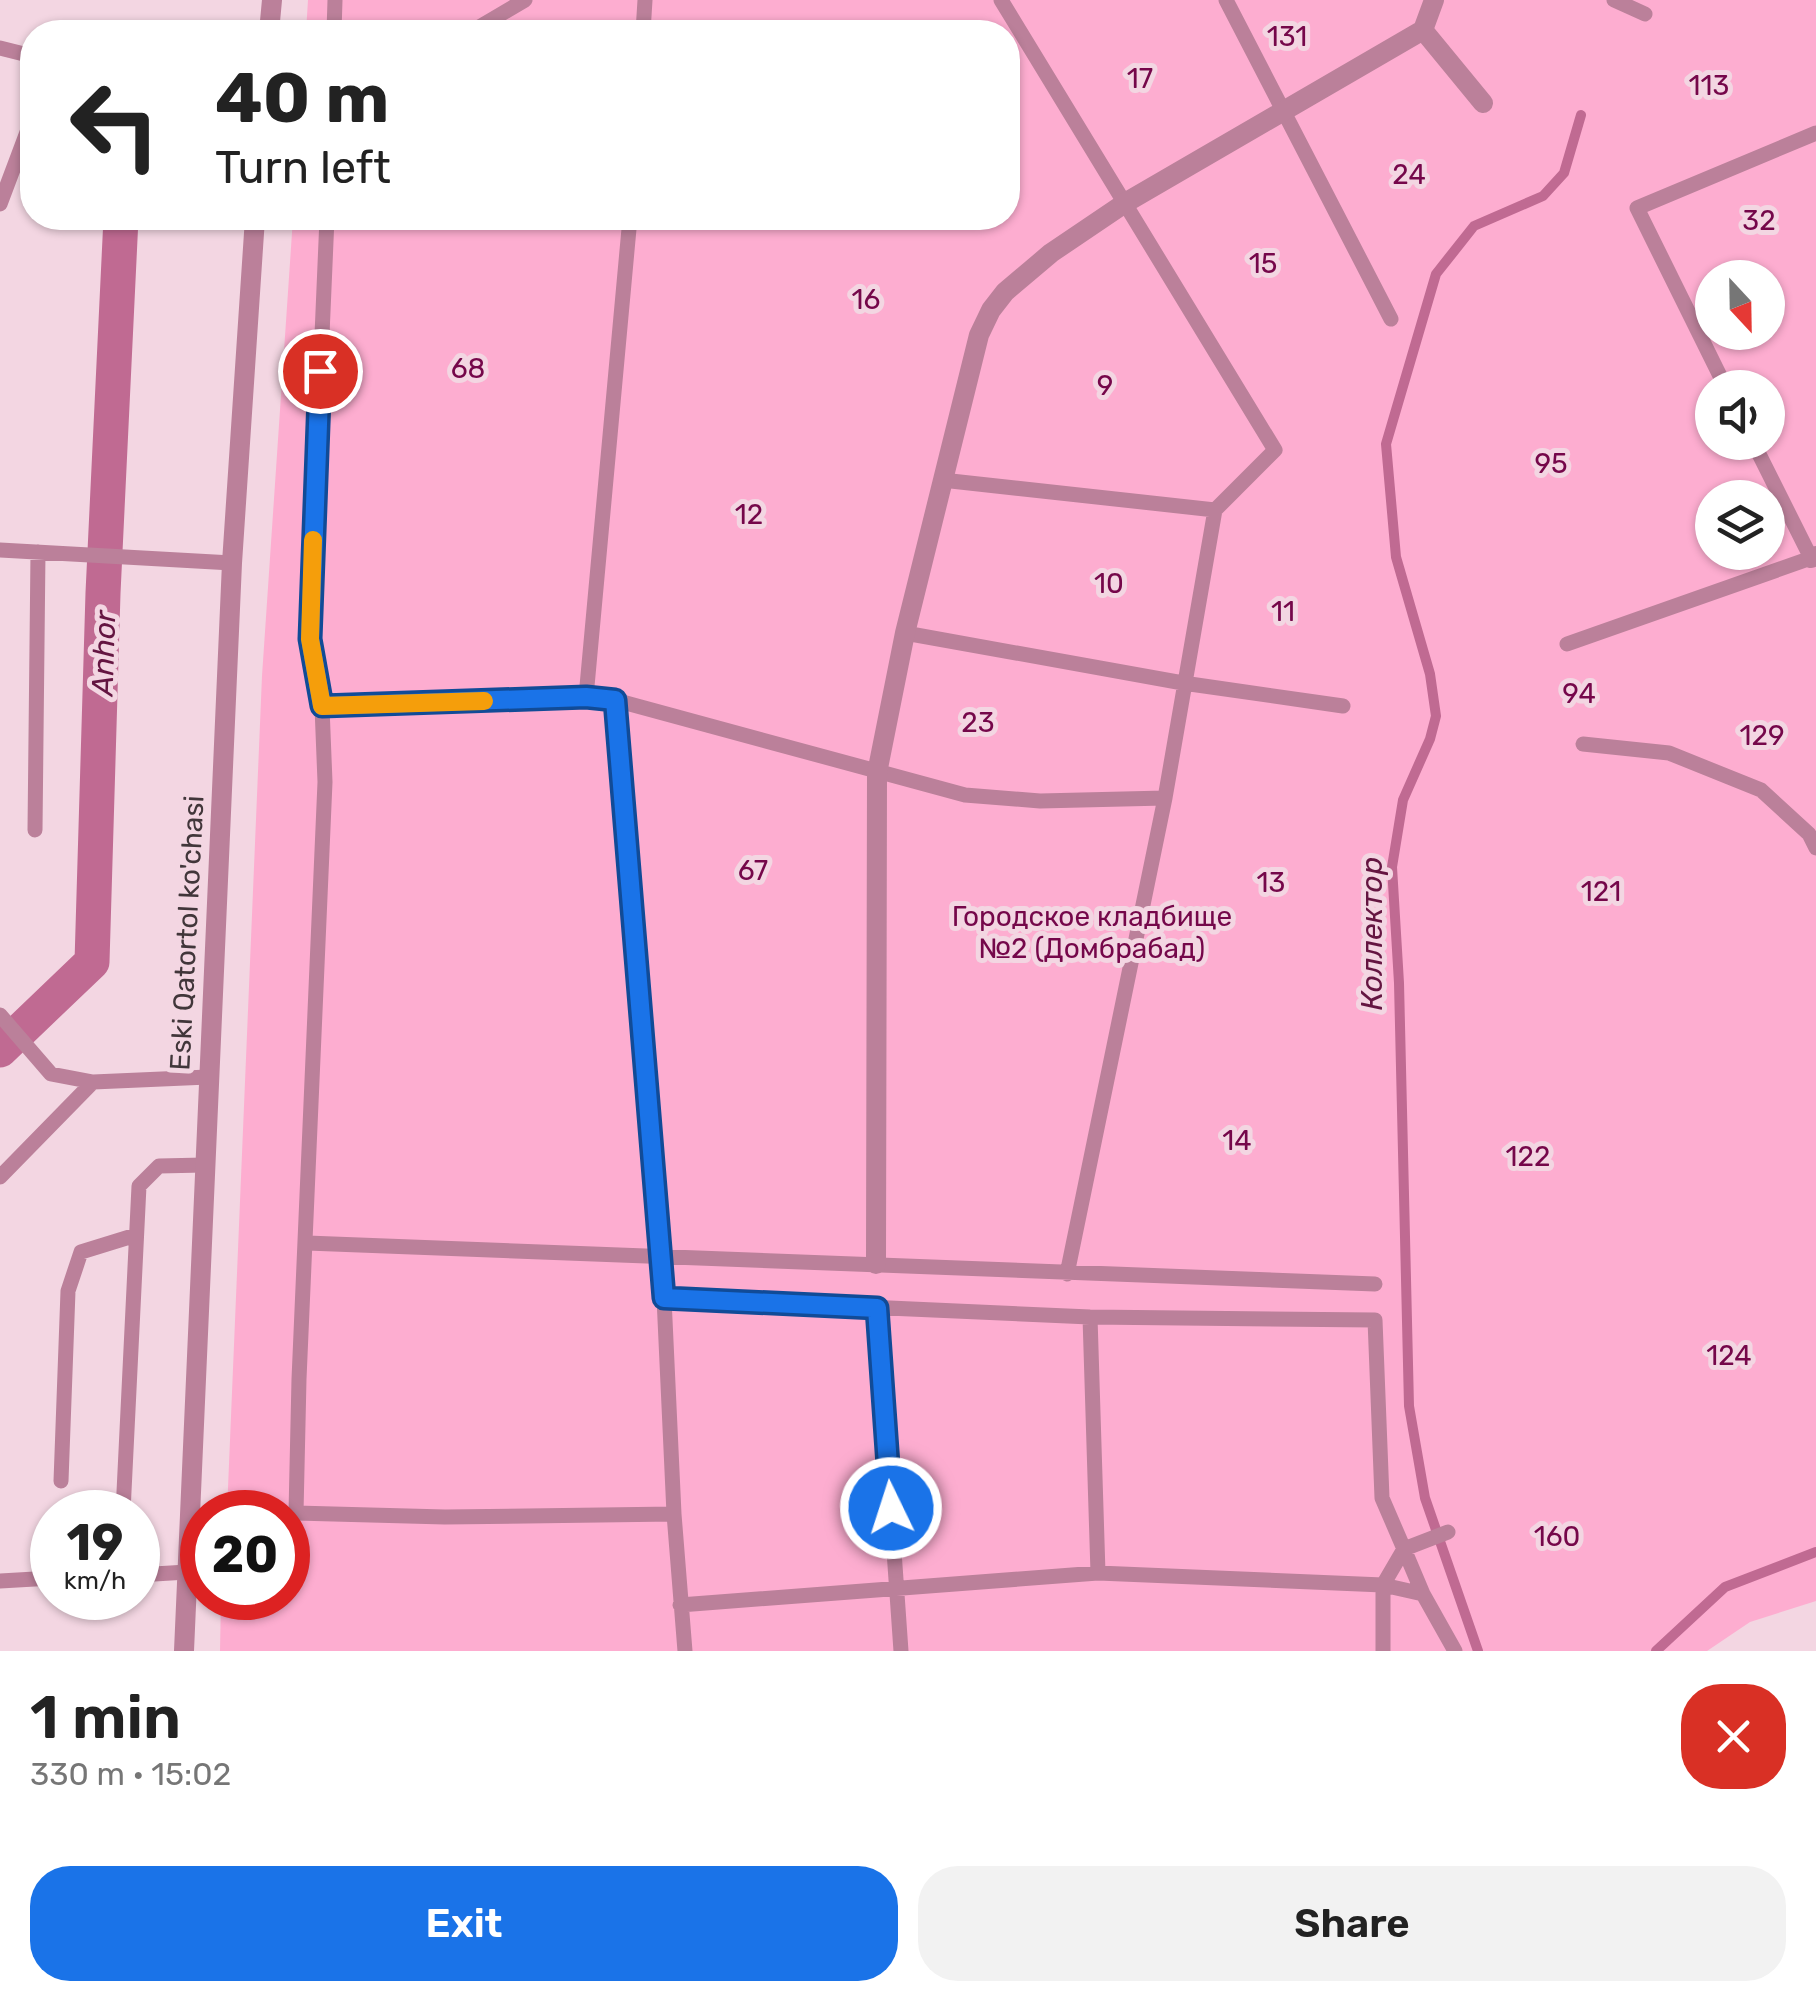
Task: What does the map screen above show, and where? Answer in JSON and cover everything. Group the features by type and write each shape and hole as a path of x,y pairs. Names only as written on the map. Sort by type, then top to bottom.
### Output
{"street":[{"path":"876,1264 878,773 905,632 979,335 991,310 1026,271 1125,202 1423,30 1434,0"},
{"path":"1423,30 1483,102"},
{"name":"Eski Qatortol ko'chasi","path":"190,1490 232,563 254,230"},
{"name":"Eski Qatortol ko'chasi","path":"184,1651 185,1620"}],"lane":[{"path":"491,20 525,0"},
{"path":"1226,0 1391,319"},
{"path":"1614,0 1645,14"},
{"path":"1020,31 1275,450 1215,510 1165,798 1067,1274"},
{"path":"1717,370 1637,208 1816,133"},
{"path":"0,204 20,151"},
{"path":"326,230 310,639 322,706 325,782 296,1513 674,1514"},
{"path":"586,697 629,230"},
{"path":"1567,644 1813,557 1762,460"},
{"path":"942,480 1215,510"},
{"path":"0,550 232,563"},
{"path":"35,830 38,552"},
{"path":"905,632 1183,684 1342,706"},
{"path":"322,706 586,697 615,700 965,795 1040,802 1165,798"},
{"path":"615,700 664,1298 685,1651"},
{"path":"1583,744 1669,753 1762,790 1809,834 1816,848"},
{"path":"0,1016 50,1074 93,1082 208,1077"},
{"path":"0,1177 93,1082"},
{"path":"124,1490 138,1186 158,1166 204,1165"},
{"path":"61,1481 68,1291 81,1252 136,1235"},
{"path":"307,1243 1375,1284"},
{"path":"664,1298 1090,1317 1375,1320 1382,1498 1423,1594 1455,1651"},
{"path":"877,1308 901,1651"},
{"path":"1090,1317 1098,1574"},
{"path":"1383,1651 1383,1585 1404,1549 1448,1532"},
{"path":"680,1605 1098,1574 1383,1585 1423,1594"},
{"path":"0,1581 30,1579"}],"green space":[{"name":"Городское кладбище №2 (Домбрабад)","path":"308,0 1816,0 1816,1601 1750,1622 1707,1651 220,1651 221,1620 310,1620 310,1490 228,1490 262,676 292,230 1020,230 1020,20 307,20"}],"waterway":[{"name":"Коллектор","path":"1478,1651 1425,1498 1409,1406 1399,983 1392,867 1403,800 1436,716 1430,674 1396,557 1386,444 1436,274 1474,226 1543,196 1564,173 1581,115"},
{"name":"Anhor","path":"0,1050 92,962 103,593 120,230"},
{"name":"Коллектор","path":"1656,1651 1725,1587 1816,1552"}],"slow traffic":[{"path":"313,540 310,639 322,706 484,701"}],"route":[{"path":"320,371 310,639 322,706 586,697 615,700 664,1298 877,1308 891,1508"}],"park label":[{"name":"131","path":"1287,36"},
{"name":"17","path":"1140,78"},
{"name":"113","path":"1709,85"},
{"name":"24","path":"1409,174"},
{"name":"32","path":"1759,220"},
{"name":"15","path":"1263,263"},
{"name":"16","path":"866,299"},
{"name":"68","path":"468,368"},
{"name":"9","path":"1105,385"},
{"name":"95","path":"1551,463"},
{"name":"12","path":"749,514"},
{"name":"10","path":"1109,583"},
{"name":"11","path":"1283,611"},
{"name":"94","path":"1579,693"},
{"name":"23","path":"978,722"},
{"name":"129","path":"1762,735"},
{"name":"67","path":"753,870"},
{"name":"13","path":"1271,882"},
{"name":"121","path":"1601,891"},
{"name":"14","path":"1237,1140"},
{"name":"122","path":"1528,1156"},
{"name":"124","path":"1729,1355"},
{"name":"160","path":"1557,1536"}]}
